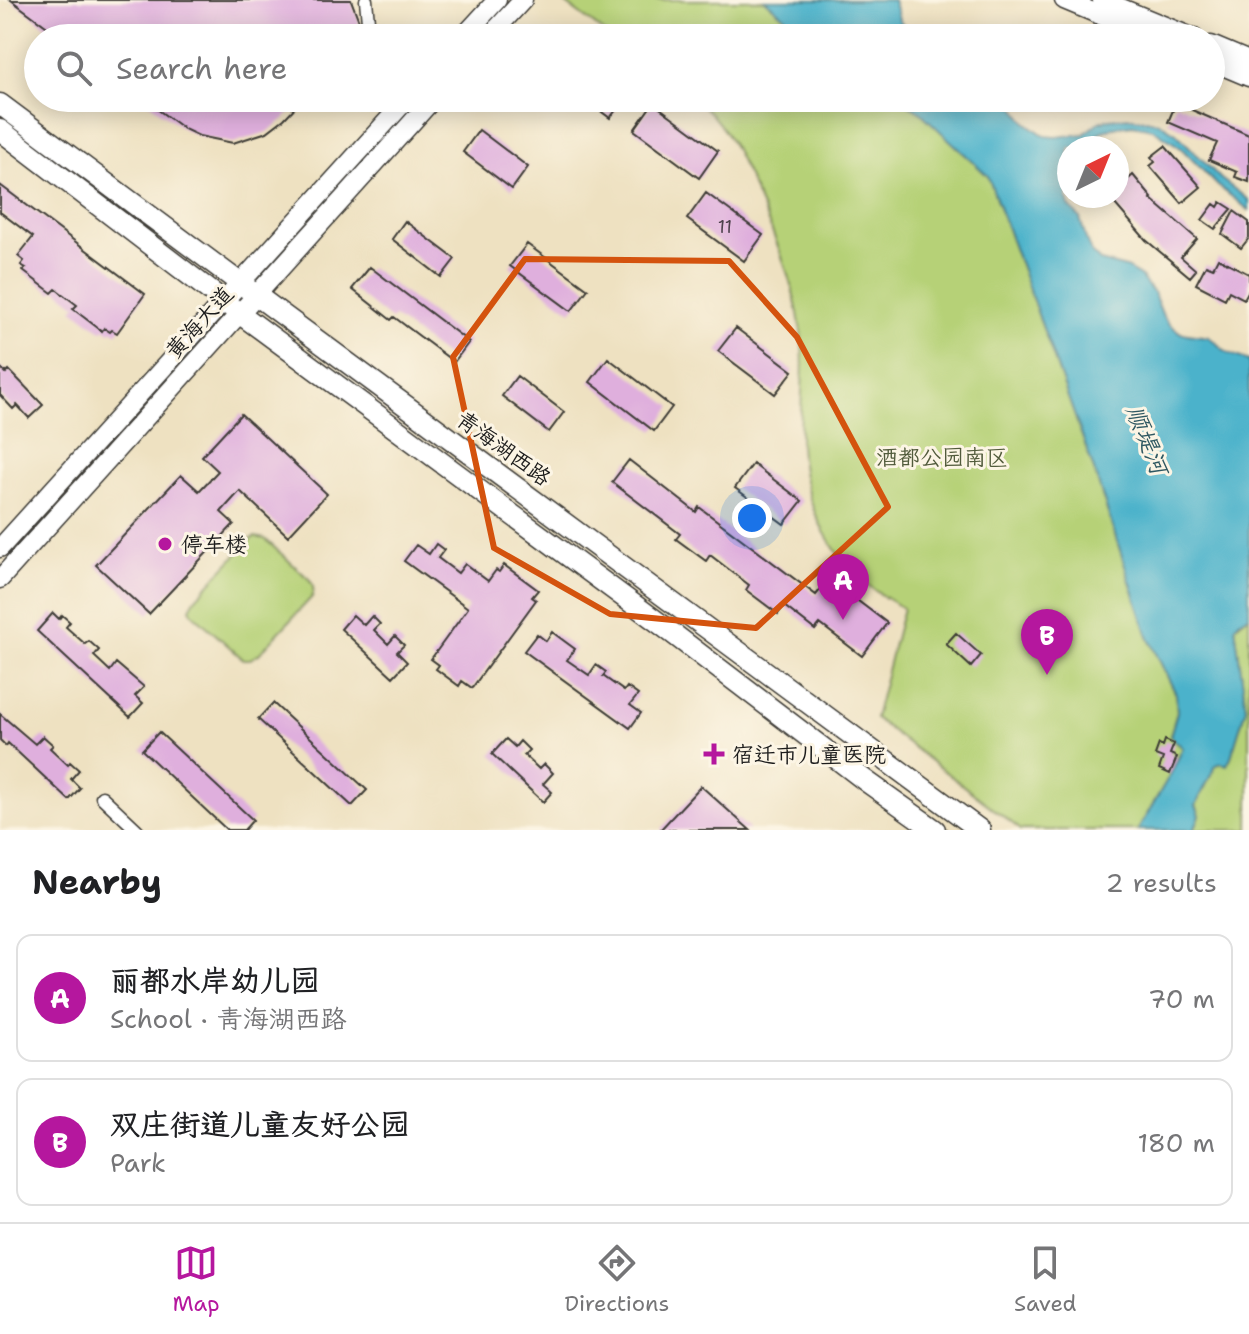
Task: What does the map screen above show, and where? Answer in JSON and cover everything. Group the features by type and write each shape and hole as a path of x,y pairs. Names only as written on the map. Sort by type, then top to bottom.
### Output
{"main road":[{"name":"青海湖西路","path":"0,104 980,830"},
{"path":"0,130 231,307 935,830"}],"street":[{"path":"366,0 368,24"},
{"path":"475,24 497,0"},
{"path":"501,24 523,0"},
{"path":"1064,0 1121,24"},
{"path":"1102,0 1160,24"},
{"path":"1225,51 1249,61"},
{"path":"1225,67 1249,77"},
{"name":"黄海大道","path":"0,579 231,307 239,282 392,112"},
{"name":"黄海大道","path":"0,548 231,307 256,295 421,112"},
{"path":"102,797 137,830"}],"highlighted area":[{"path":"525,259 729,261 797,337 888,507 756,628 610,614 494,548 453,357"}],"green space":[{"path":"561,0 765,0 793,24 593,24"},
{"name":"酒都公园南区","path":"708,112 920,112 988,176 1091,461 1149,639 1176,694 1177,712 1170,736 1183,748 1138,830 1021,830 875,718 903,608 859,578 830,542 819,522 801,457 803,370 798,312 768,223 736,150"},
{"path":"255,537 265,539 309,579 313,592 312,597 259,654 243,659 190,608"},
{"path":"1249,615 1249,830 1194,830 1200,815 1196,805 1216,765 1227,764 1231,757 1246,708 1235,626"}],"water":[{"path":"765,0 893,0 902,24 793,24"},
{"name":"顺堤河","path":"920,112 1018,112 1045,136 1057,137 1057,208 1071,208 1080,218 1092,253 1100,261 1126,268 1140,276 1154,294 1163,316 1181,333 1209,337 1228,353 1249,361 1249,615 1235,626 1246,708 1227,765 1216,765 1196,805 1200,815 1194,830 1138,830 1183,748 1170,736 1177,712 1176,694 1149,639 1091,461 988,176"},
{"path":"1129,117 1159,122 1176,133 1221,179 1249,200 1249,210 1218,186 1181,148 1153,129 1133,125 1100,132 1097,136 1065,136 1084,134 1107,119"}],"building":[{"path":"11,0 351,0 359,21 358,24 43,24"},
{"path":"161,112 291,112 267,132 233,143 199,136"},
{"path":"647,112 665,112 718,151 699,178 634,130"},
{"path":"1172,112 1197,112 1249,135 1249,182 1235,177 1237,172 1209,160 1217,143 1168,122"},
{"path":"479,130 528,167 512,189 463,152"},
{"path":"1165,146 1201,187 1182,203 1150,166 1155,162 1151,157"},
{"path":"1133,175 1151,199 1197,239 1181,257 1196,270 1190,277 1146,240 1118,208 1129,208 1129,179"},
{"path":"0,185 145,294 117,333 104,328 102,331 73,309 77,305 56,289 52,293 23,271 26,268 21,265 24,261 18,256 33,237 0,212"},
{"path":"706,193 763,235 744,261 687,219"},
{"path":"1221,202 1232,209 1215,229 1202,220 1214,204 1218,207"},
{"path":"1234,211 1249,222 1249,238 1241,248 1222,234"},
{"path":"405,221 455,259 441,277 392,239"},
{"path":"527,244 588,289 571,311 510,266"},
{"path":"1218,258 1249,274 1249,290 1244,299 1229,291 1225,299 1196,284 1206,265 1213,268"},
{"path":"370,267 469,342 454,362 394,317 391,320 352,289"},
{"path":"736,328 793,371 775,394 718,351"},
{"path":"608,358 672,407 654,431 590,382"},
{"path":"0,367 6,373 9,370 43,405 29,418 17,405 13,409 0,395"},
{"path":"517,376 564,412 549,432 502,396"},
{"path":"241,414 327,494 288,536 240,491 221,512 234,524 149,614 96,565 181,475 199,491 218,471 202,456"},
{"path":"629,460 696,512 699,507 816,595 829,579 887,623 862,656 820,624 815,630 784,606 778,614 746,590 749,585 710,555 706,561 676,539 680,534 612,482"},
{"path":"753,464 802,501 784,524 735,488"},
{"path":"436,544 444,550 438,558 458,573 465,564 488,581 504,565 538,590 532,597 536,600 472,688 462,681 459,686 436,669 439,665 431,659 468,608 404,561 416,545 429,554"},
{"path":"53,613 59,619 62,615 70,622 66,627 85,644 89,641 99,650 94,656 110,671 116,663 144,687 135,696 143,703 130,717 37,631"},
{"path":"353,615 364,625 372,616 380,624 374,630 388,644 395,636 404,645 397,652 407,662 393,677 341,629"},
{"path":"552,632 575,649 567,660 589,675 596,665 606,672 603,676 624,691 627,687 638,695 630,705 641,713 630,728 524,651 537,634 546,641"},
{"path":"956,633 981,655 971,667 946,644"},
{"path":"273,703 367,790 352,806 258,719"},
{"path":"0,714 35,744 43,736 53,745 50,748 68,765 70,762 79,770 71,779 80,788 69,800 8,743 6,746 0,740"},
{"path":"159,732 253,820 244,830 227,830 142,750"},
{"path":"506,739 515,747 520,741 529,750 524,755 539,769 544,764 553,773 543,784 552,792 543,802 492,754"},
{"path":"1165,740 1174,744 1170,754 1177,757 1170,774 1159,769 1163,758 1155,755 1159,744 1163,746"},
{"path":"701,786 750,830 660,830"}],"place":[{"name":"停车楼","path":"165,544"},
{"name":"丽都水岸幼儿园","path":"843,620"},
{"name":"双庄街道儿童友好公园","path":"1047,675"},
{"name":"宿迁市儿童医院","path":"714,754"}]}
